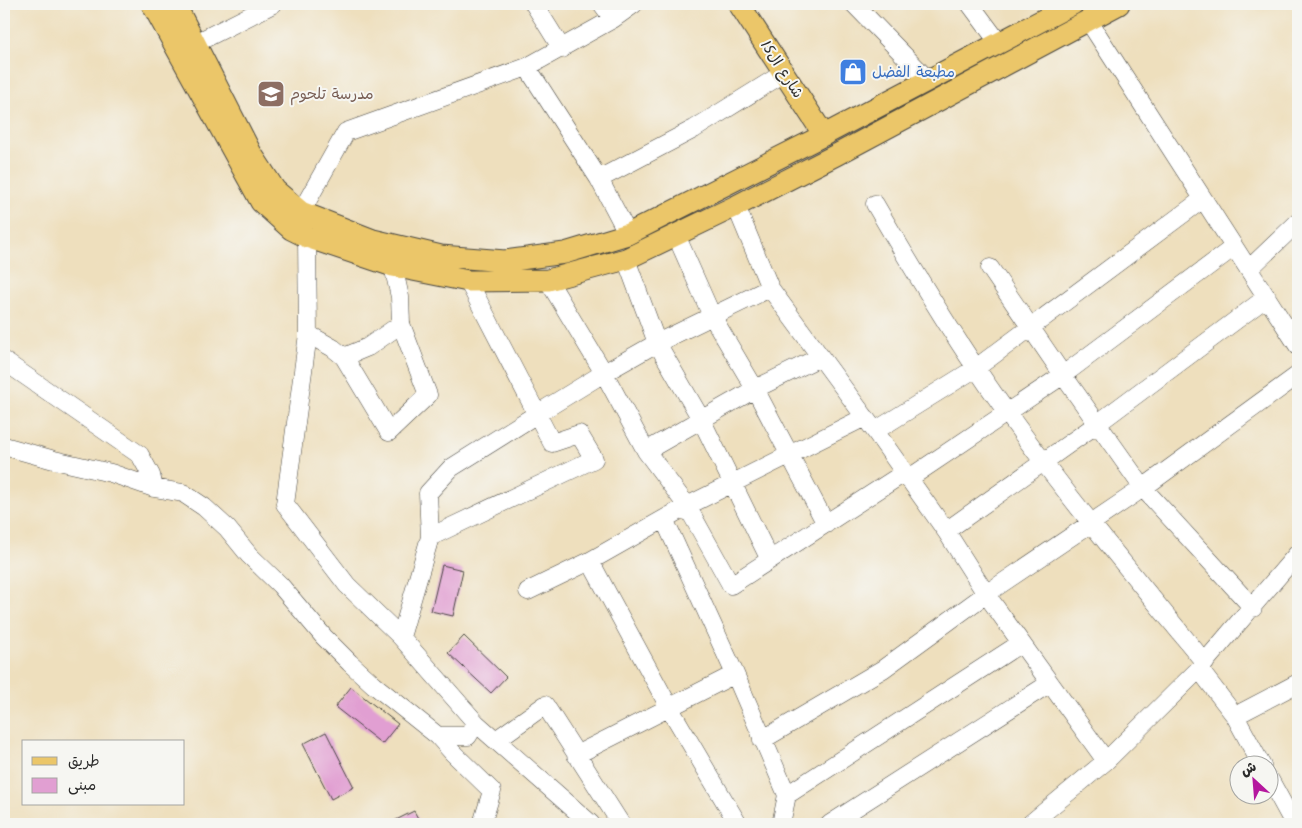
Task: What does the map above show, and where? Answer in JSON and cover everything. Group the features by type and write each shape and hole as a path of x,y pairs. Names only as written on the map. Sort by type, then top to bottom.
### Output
{"main road":[{"path":"152,4 261,202 291,229 307,237 394,266 468,282 548,280 626,259 736,206 1119,4"},
{"path":"175,4 251,154 275,190 301,212 383,243 441,256 505,261 565,253 628,234 824,135 1073,4"},
{"name":"شارع ال15","path":"747,6 784,73 824,135"}],"street":[{"path":"196,43 273,4"},
{"path":"534,4 562,48"},
{"path":"602,4 613,19"},
{"path":"301,212 346,132 527,67 613,19 634,4"},
{"path":"854,4 928,80"},
{"path":"970,4 999,43"},
{"path":"1088,20 1298,346"},
{"path":"527,67 599,179 628,234"},
{"path":"599,179 694,129 784,73"},
{"path":"528,591 590,561 688,506 791,455 870,424 976,368 1203,199"},
{"path":"875,204 914,271 976,368 1044,462 1202,666 1236,716 1257,756"},
{"path":"736,206 770,288 946,531 986,594 1106,762"},
{"path":"1248,269 1298,222"},
{"path":"676,235 712,316 755,389 826,524"},
{"path":"307,237 308,334 284,504 347,585 401,637 476,723 590,824"},
{"path":"548,280 604,373 646,451 688,506 731,585 1008,412 1063,375 1234,247"},
{"path":"626,259 657,343 701,419 770,560"},
{"path":"308,334 333,348 344,357 389,432 428,395 401,324 400,298 394,266"},
{"path":"990,268 1030,329 1143,488 1253,608"},
{"path":"430,537 594,459 579,434 552,443 468,282"},
{"path":"401,637 430,537 428,493 451,468 604,373 657,343 770,288"},
{"path":"946,531 1097,424 1267,298"},
{"path":"344,357 368,347 401,324"},
{"path":"646,451 755,389 820,357"},
{"path":"4,361 140,455 151,475 154,488"},
{"path":"762,740 883,669 986,594 1143,488 1298,375"},
{"path":"4,446 111,473 154,488 183,493 204,507 227,528 249,555 280,585 350,663 374,685 438,736 492,791 485,823"},
{"path":"664,519 735,674 787,795 781,824"},
{"path":"1030,824 1106,762 1202,666 1298,553"},
{"path":"590,561 669,707 738,824"},
{"path":"787,795 1021,643"},
{"path":"576,755 735,674"},
{"path":"830,824 1050,683"},
{"path":"1236,716 1298,683"},
{"path":"496,740 546,705 621,824"},
{"path":"438,736 468,736 476,723"},
{"path":"1280,798 1294,824"}],"building":[{"path":"442,565 463,570 453,616 431,611"},
{"path":"464,636 506,677 491,693 448,653"},
{"path":"351,687 398,724 382,744 335,707"},
{"path":"326,732 354,787 331,799 303,744"},
{"path":"414,811 421,824 388,824"}],"place":[{"name":"مطبعة الفضل","path":"853,72"},
{"name":"مدرسة تلحوم","path":"271,94"}]}
